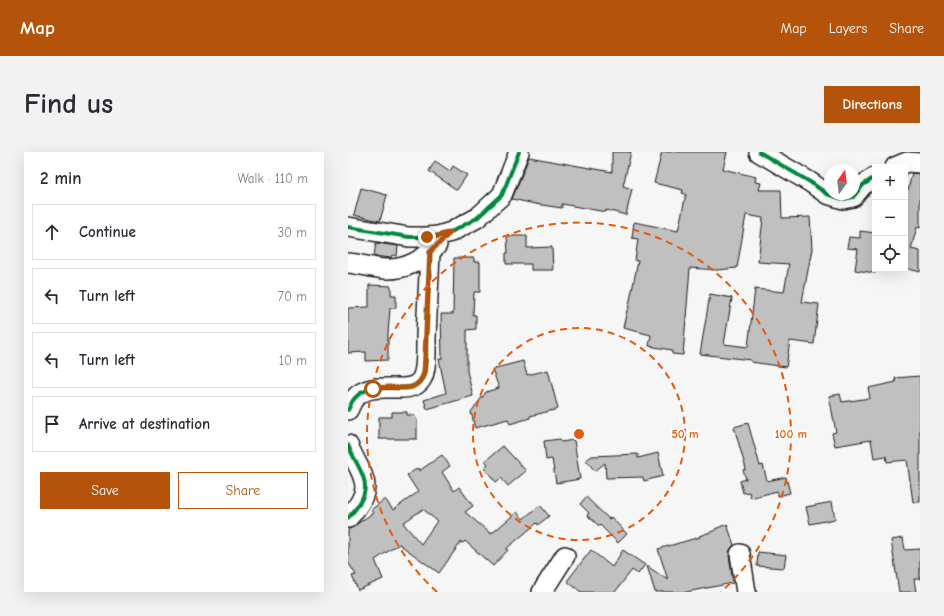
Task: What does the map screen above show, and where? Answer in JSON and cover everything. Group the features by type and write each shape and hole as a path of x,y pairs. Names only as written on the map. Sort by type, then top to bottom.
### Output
{"street":[{"path":"348,227 415,237 438,236 451,232 476,218 502,195 518,152"},
{"path":"759,152 810,182 827,194 843,199 853,197 863,184 872,179"},
{"path":"902,164 907,162 920,163"},
{"path":"348,263 385,269 400,268 417,261 430,252 451,232"},
{"path":"348,410 353,400 362,392 387,387 407,389 415,386 421,380 424,374 430,252"},
{"path":"348,445 363,474 365,482 365,490 362,500 348,518"},
{"path":"740,554 746,592"},
{"path":"542,592 565,556"}],"building":[{"path":"612,152 631,152 623,186 632,189 626,215 606,210 606,212 562,204 562,208 512,199 529,157 612,172"},
{"path":"662,152 727,152 723,169 756,177 755,182 761,183 759,190 781,190 782,218 810,217 812,249 802,302 819,304 814,344 790,341 786,367 751,362 751,360 700,354 710,294 732,298 724,344 748,347 755,289 784,292 789,264 758,262 763,218 746,215 737,268 717,270 690,268 683,355 672,354 672,350 649,346 651,335 623,328 638,261 635,261 638,239 632,238 634,222 678,231 686,194 682,193 683,190 654,183"},
{"path":"435,161 450,171 453,166 467,175 457,190 429,171"},
{"path":"912,173 920,174 920,228 917,227 911,249 920,251 920,272 908,269 908,190"},
{"path":"361,188 387,195 380,221 354,215"},
{"path":"860,231 872,233 872,272 875,273 855,270 858,249 847,248 849,237 860,238"},
{"path":"507,236 527,236 527,248 552,247 553,270 531,270 531,264 506,264 506,253 508,253"},
{"path":"376,243 398,246 397,256 392,255 391,258 374,256"},
{"path":"454,258 474,258 474,262 480,262 480,292 474,292 473,315 476,315 476,329 467,330 467,371 473,396 427,409 424,400 446,393 439,359 442,359 441,314 453,314"},
{"path":"369,285 391,286 391,295 396,295 396,308 390,308 388,360 366,361 366,352 348,353 348,308 369,307"},
{"path":"523,361 527,375 548,370 558,409 530,416 530,418 510,424 508,419 475,428 471,412 486,392 499,388 492,369"},
{"path":"920,376 920,502 913,502 907,460 887,462 886,456 874,458 871,440 835,446 832,433 836,432 829,396 840,394 842,402 870,398 868,388 896,382 895,378"},
{"path":"392,412 407,412 407,415 414,415 417,420 417,439 379,439 379,417 392,417"},
{"path":"748,423 760,466 763,465 767,481 786,477 790,493 778,496 777,491 751,498 749,492 743,493 740,481 746,479 743,470 746,469 734,427"},
{"path":"560,439 561,442 574,440 580,479 556,483 552,459 546,460 544,441"},
{"path":"503,446 526,471 508,486 501,478 496,482 484,468 488,464 485,461"},
{"path":"658,453 663,476 644,481 643,477 606,478 605,463 595,471 586,460 592,456 638,454 638,458"},
{"path":"442,455 450,466 442,472 454,491 459,487 473,506 465,512 491,534 517,512 523,519 540,505 549,516 538,525 537,523 506,549 508,550 493,566 465,541 463,543 461,542 439,573 399,544 375,560 383,579 358,590 352,576 356,575 348,562 348,530 373,513 371,510 385,499 393,510 418,492 407,475 418,468 419,471","holes":["423,509 437,521 421,544 403,523"]},
{"path":"586,497 609,519 611,517 627,534 618,543 600,525 599,526 587,515 589,513 580,504"},
{"path":"832,502 835,519 810,524 806,507"},
{"path":"727,524 734,545 730,550 729,555 733,583 686,592 655,592 647,566 668,580 658,549 700,537 699,536"},
{"path":"903,538 905,550 920,549 920,579 914,579 916,592 899,592 891,540"},
{"path":"591,550 612,567 623,550 645,565 638,574 632,570 615,592 581,592 567,581"},
{"path":"758,552 786,555 784,568 757,566"}],"cycle path":[{"path":"348,227 409,237 438,236 451,232 477,218 502,195 519,152"},
{"path":"759,152 810,182 827,194 843,199 853,197 863,185 872,179"},
{"path":"348,410 353,400 370,389 408,387 415,385 421,380 426,360 426,327 430,252"},
{"path":"348,445 362,474 365,489 363,497 348,518"}],"route":[{"path":"373,389 387,387 407,389 418,384 424,374 430,252 451,232 438,236 427,237"}]}
